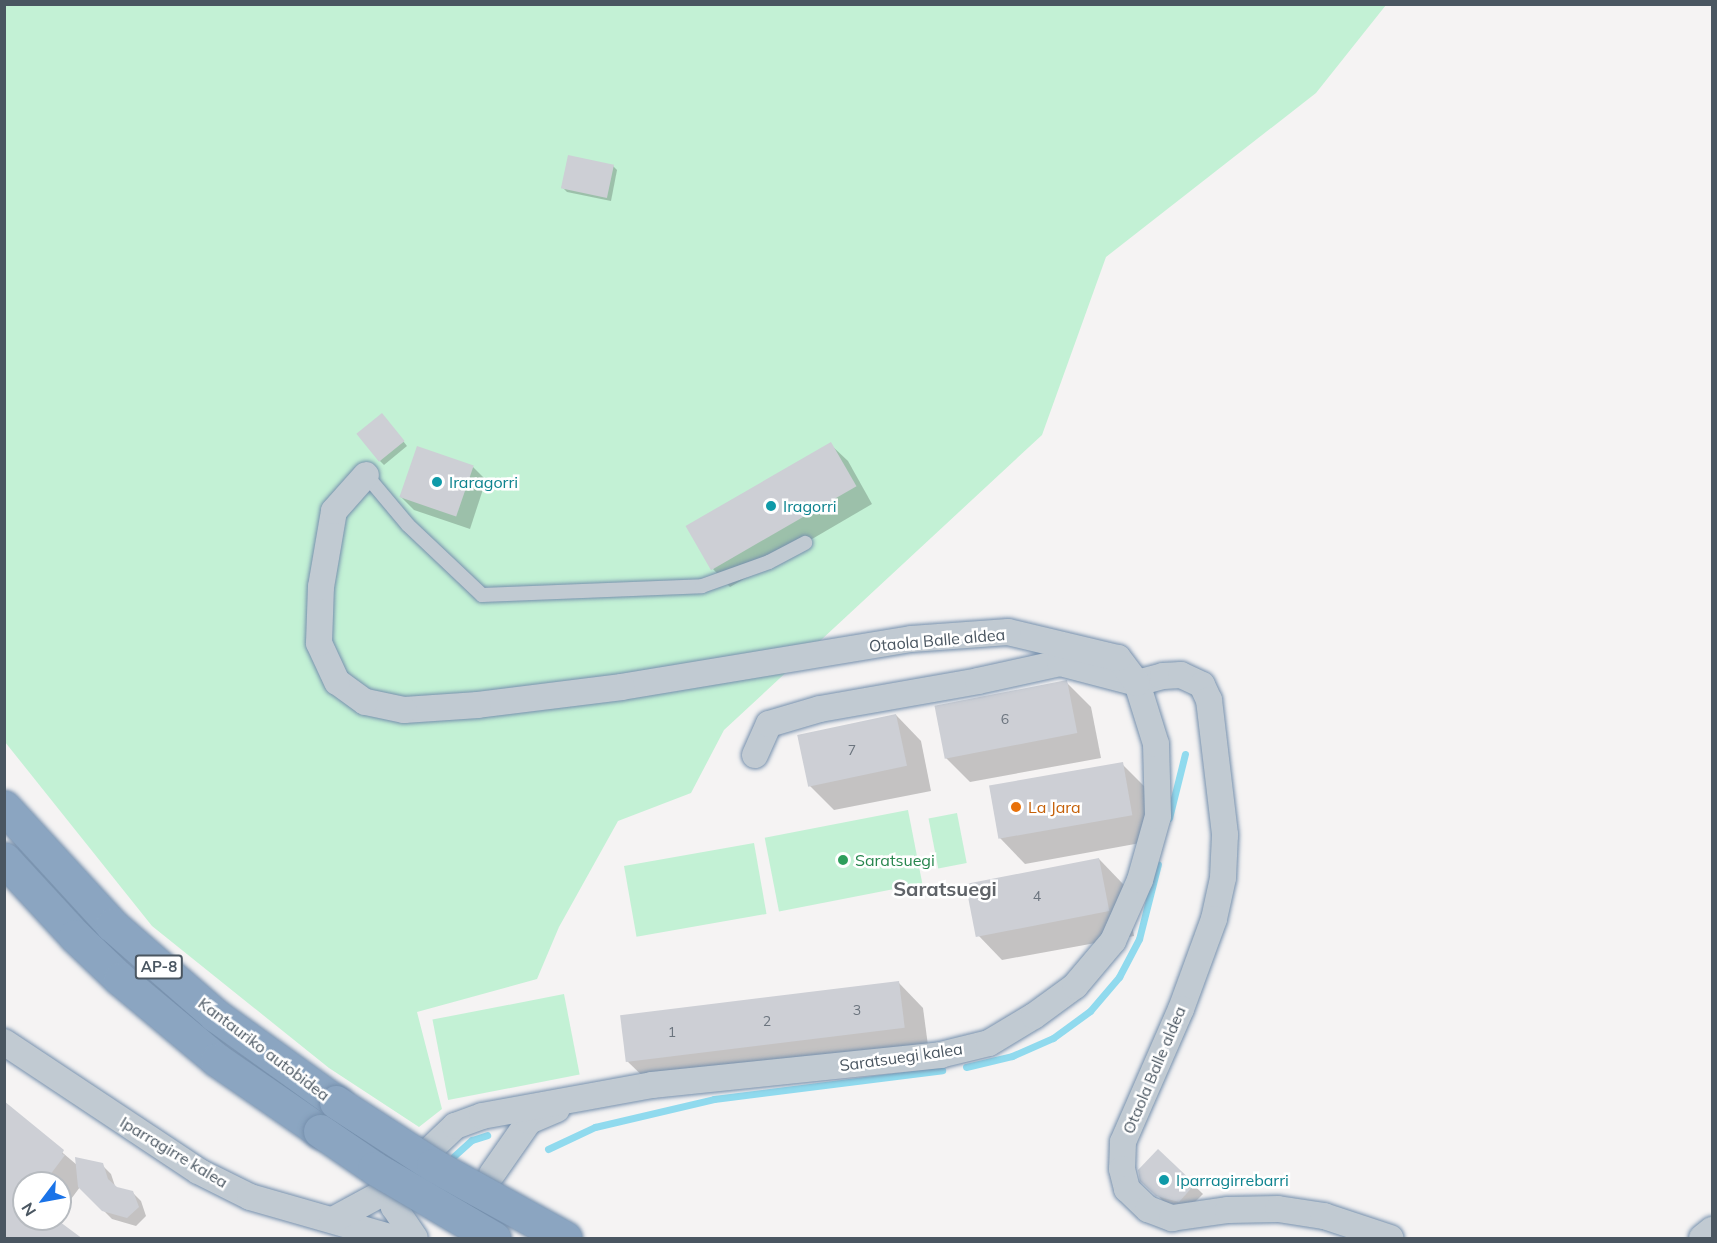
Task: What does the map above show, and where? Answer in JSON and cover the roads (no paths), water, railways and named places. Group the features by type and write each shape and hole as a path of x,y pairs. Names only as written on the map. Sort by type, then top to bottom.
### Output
{"highway":[{"name":"Kantauriko autobidea","path":"4,807 112,926 214,1015 336,1102 433,1165 565,1239"},
{"name":"Kantauriko autobidea","path":"4,859 75,936 128,986 217,1060 374,1168 494,1239"}],"street":[{"name":"Otaola Balle aldea","path":"366,475 334,511 321,586 319,644 338,682 365,702 404,710 478,705 622,687 911,639 1008,632 1118,658 1137,683 1163,676 1181,675 1202,685 1209,700 1225,836 1223,878 1214,919 1181,1009 1123,1142 1122,1168 1127,1189 1148,1209 1172,1218 1228,1210 1278,1209 1324,1216 1390,1239"},
{"path":"755,755 769,724 800,715 1060,663 1137,683"},
{"name":"Saratsuegi kalea","path":"333,1220 388,1190 455,1126 482,1116 706,1078 940,1055 989,1043 1034,1016 1075,986 1113,941 1140,880 1158,816 1156,744 1137,683"},
{"name":"Iparragirre kalea","path":"4,1042 198,1171 250,1197 393,1239"},
{"name":"Saratsuegi kalea","path":"492,1174 529,1122 585,1097"},
{"path":"388,1190 394,1207 415,1239"},
{"path":"1702,1239 1713,1230"}],"lane":[{"path":"366,475 408,525 482,595 702,586 769,562 805,543"}],"waterway":[{"name":"Saratsuegi","path":"1169,818 1185,754"},
{"name":"Saratsuegi","path":"966,1067 1012,1056 1053,1038 1090,1011 1119,977 1139,939 1158,864"},
{"name":"Saratsuegi","path":"548,1149 595,1127 714,1099 942,1070"},
{"name":"Saratsuegi","path":"454,1156 472,1140 487,1135"}],"place":[{"name":"Iraragorri","path":"437,482"},
{"name":"Iragorri","path":"771,506"},
{"name":"La Jara","path":"1016,807"},
{"name":"Saratsuegi","path":"843,860"},
{"name":"Iparragirrebarri","path":"1164,1180"}],"district":[{"name":"Saratsuegi","path":"945,888"}]}
